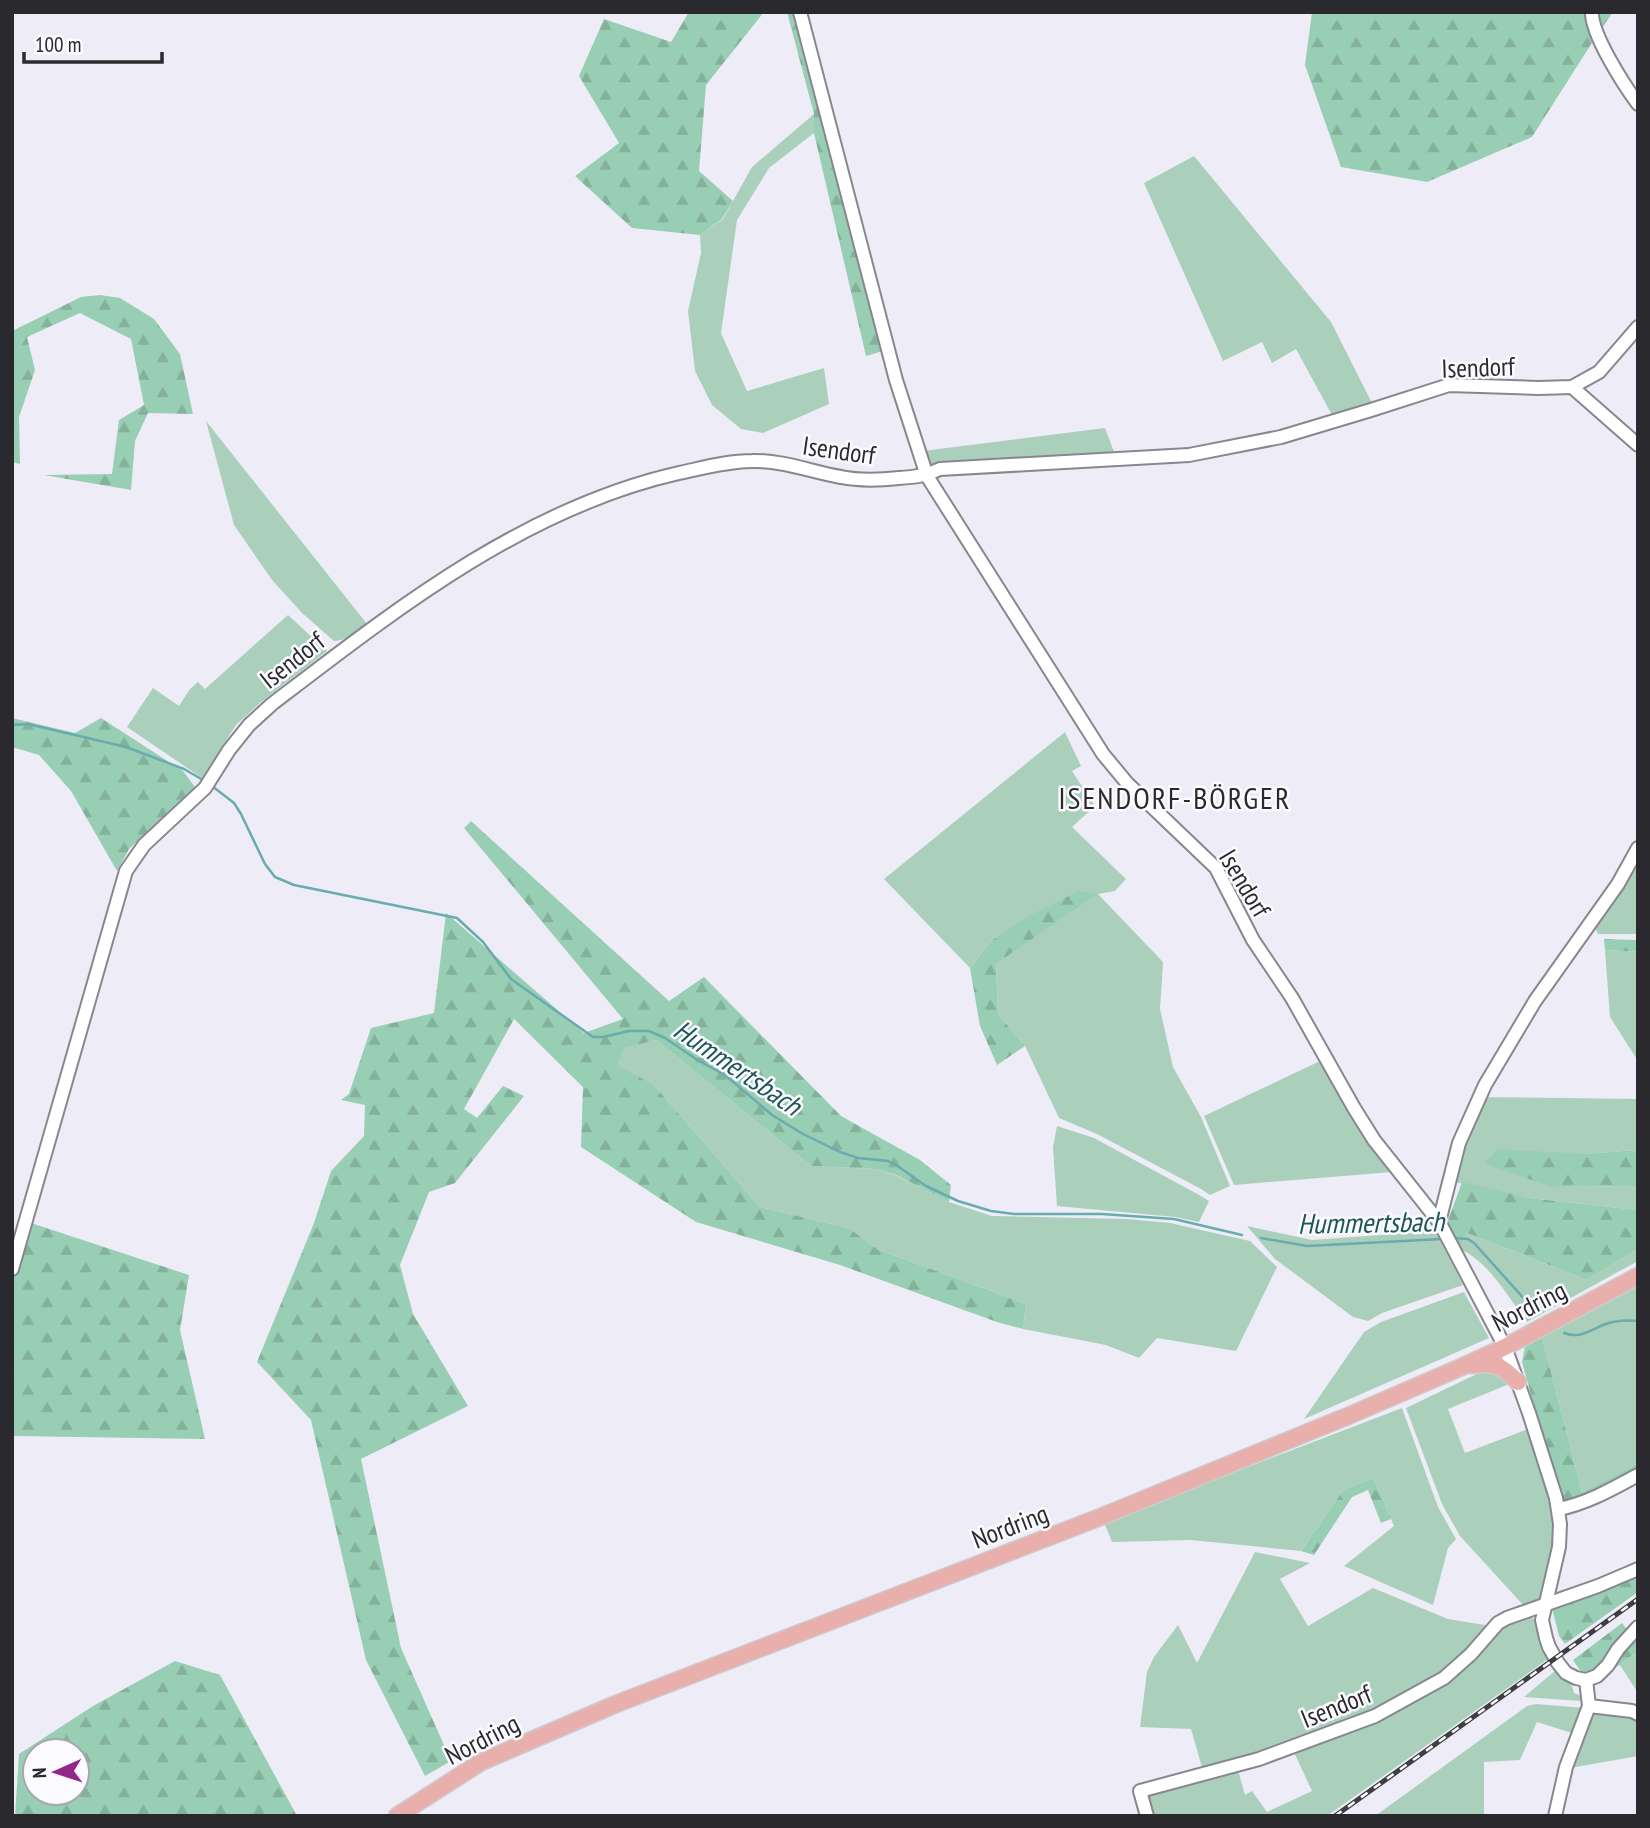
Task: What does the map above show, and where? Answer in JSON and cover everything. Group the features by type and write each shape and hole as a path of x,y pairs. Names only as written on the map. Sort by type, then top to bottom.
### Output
{"main road":[{"name":"Nordring","path":"397,1816 481,1762 616,1704 1098,1518 1348,1416 1505,1347 1638,1276"},
{"path":"1466,1365 1498,1365 1518,1382"}],"street":[{"name":"Isendorf","path":"800,12 896,380 927,476 1103,754 1127,783 1216,868 1253,940 1292,998 1374,1140 1442,1227 1505,1347 1551,1478 1559,1509 1559,1547 1542,1620 1549,1647 1558,1663 1566,1673 1586,1679"},
{"path":"1592,12 1598,36 1624,85 1638,104"},
{"name":"Isendorf","path":"12,1269 126,871 144,845 208,784 229,750 249,725 272,705 434,584 542,521 604,495 656,478 715,465 754,461 864,480 927,476 940,469 1189,455 1280,437 1448,385 1572,387 1599,372 1638,327"},
{"path":"1572,387 1638,445"},
{"path":"1442,1227 1459,1143 1485,1085 1535,1001 1618,884 1638,848"},
{"path":"1559,1509 1594,1499 1638,1475"},
{"path":"1545,1606 1638,1569"},
{"name":"Isendorf","path":"1147,1816 1140,1791 1259,1759 1375,1716 1444,1678 1471,1654 1498,1623 1545,1606"},
{"path":"1555,1816 1566,1767 1589,1706 1586,1679 1597,1676 1608,1665 1638,1627"},
{"path":"1589,1706 1638,1714"}],"green space":[{"path":"689,12 764,12 706,85 699,171 733,201 722,219 700,235 632,228 575,176 619,143 579,76 604,19 671,42"},
{"path":"787,12 798,12 883,351 866,356 814,133 814,114"},
{"path":"1312,12 1613,12 1532,137 1427,182 1341,167 1305,65"},
{"path":"814,114 814,133 769,168 737,220 721,333 747,391 824,368 829,404 763,433 741,429 712,405 695,371 688,311 701,253 700,235 723,219 752,167"},
{"path":"1194,156 1331,322 1372,403 1332,415 1296,349 1272,363 1262,342 1223,361 1144,183"},
{"path":"100,295 120,298 154,319 180,354 193,414 148,413 135,441 131,490 44,475 112,474 119,420 144,405 131,339 80,313 27,337 35,370 19,417 20,464 12,462 12,331 81,297"},
{"path":"206,421 367,624 356,633 334,641 302,613 272,580 234,525"},
{"path":"1105,428 1116,457 928,467 923,451"},
{"path":"288,615 327,651 236,725 202,778 127,727 153,688 179,706 198,682 205,689"},
{"path":"12,718 75,733 101,718 183,771 195,787 129,849 117,871 71,791 39,755 12,747"},
{"path":"1065,732 1081,766 1072,771 1095,806 1072,827 1126,879 1115,891 1098,894 1163,962 1160,1009 1173,1067 1201,1117 1230,1186 1210,1195 1097,1134 1059,1118 1025,1046 998,1014 996,964 1096,894 991,941 970,968 884,879"},
{"path":"471,821 669,1001 704,977 841,1116 920,1160 951,1185 949,1202 894,1174 876,1169 811,1166 656,1040 624,1048 617,1065 653,1084 760,1207 849,1228 877,1249 1026,1304 1023,1329 840,1265 696,1222 581,1147 583,1087 514,1019 464,1109 477,1118 503,1086 524,1096 455,1183 429,1192 400,1265 413,1314 468,1406 361,1459 401,1648 451,1761 425,1776 366,1660 311,1420 257,1362 314,1223 331,1171 364,1136 365,1105 341,1100 349,1094 371,1028 434,1013 446,913 584,1033 623,1019 464,828"},
{"path":"1638,857 1638,934 1598,934 1595,928"},
{"path":"1079,891 1097,894 996,964 998,1014 1025,1046 997,1065 980,1026 970,968 991,941 1032,914"},
{"path":"1604,939 1638,940 1638,952 1605,950"},
{"path":"1605,950 1638,952 1638,1061 1610,1017"},
{"path":"656,1040 811,1166 876,1169 893,1174 949,1202 992,1216 1127,1219 1170,1223 1250,1241 1277,1267 1236,1351 1157,1338 1139,1358 1106,1345 1023,1329 1026,1304 877,1249 849,1228 760,1207 653,1084 616,1065 624,1047"},
{"path":"1320,1061 1351,1116 1392,1172 1234,1185 1204,1116"},
{"path":"1481,1097 1638,1099 1638,1150 1584,1154 1551,1187 1638,1186 1638,1210 1529,1198 1455,1182 1462,1146"},
{"path":"1057,1126 1094,1138 1209,1201 1199,1222 1175,1217 1057,1206 1053,1147"},
{"path":"1498,1149 1584,1154 1638,1150 1638,1186 1551,1187 1484,1163"},
{"path":"1462,1182 1529,1198 1638,1210 1638,1249 1587,1280 1467,1233 1460,1249 1447,1223"},
{"path":"25,1221 189,1275 180,1330 205,1439 12,1436 12,1282"},
{"path":"1247,1226 1312,1240 1435,1231 1463,1285 1382,1313 1368,1321 1353,1317 1275,1259"},
{"path":"1467,1233 1587,1280 1638,1249 1638,1261 1527,1322 1489,1272 1471,1255 1460,1249"},
{"path":"1637,1287 1638,1463 1582,1492 1542,1337"},
{"path":"1464,1292 1489,1338 1304,1419 1364,1332 1381,1322"},
{"path":"1542,1337 1582,1492 1638,1463 1638,1470 1593,1495 1561,1505 1522,1362 1525,1346"},
{"path":"1481,1372 1500,1374 1507,1385 1448,1409 1465,1453 1528,1429 1549,1494 1554,1543 1539,1602 1524,1606 1460,1536 1442,1504 1406,1408"},
{"path":"1402,1408 1438,1507 1456,1539 1448,1548 1433,1605 1344,1566 1394,1526 1374,1478 1344,1489 1301,1551 1191,1540 1112,1542 1104,1522"},
{"path":"1374,1478 1391,1519 1381,1523 1368,1490 1352,1497 1314,1555 1301,1551 1344,1489"},
{"path":"1255,1552 1310,1563 1280,1579 1308,1626 1373,1588 1448,1619 1491,1626 1443,1676 1374,1713 1329,1731 1203,1771 1191,1729 1140,1727 1147,1672 1154,1657 1178,1625 1197,1663"},
{"path":"1638,1572 1638,1592 1565,1644 1559,1636 1552,1608"},
{"path":"1530,1615 1537,1623 1539,1639 1548,1659 1327,1816 1150,1816 1144,1793 1238,1770 1245,1795 1252,1791 1267,1812 1312,1791 1293,1750 1416,1700 1502,1626"},
{"path":"1622,1623 1632,1636 1638,1634 1638,1651 1613,1668 1606,1661 1591,1671 1581,1672 1573,1660"},
{"path":"1638,1651 1638,1693 1620,1665"},
{"path":"175,1661 220,1675 297,1816 15,1816 21,1753 21,1807 91,1807 91,1737 45,1737 93,1706"},
{"path":"1556,1670 1572,1686 1574,1693 1581,1696 1580,1701 1524,1697"},
{"path":"1536,1704 1585,1708 1575,1734 1537,1722 1520,1760 1484,1762 1484,1816 1375,1816 1527,1706"},
{"path":"1592,1710 1638,1718 1638,1756 1570,1768"}],"waterway":[{"name":"Hummertsbach","path":"12,725 28,724 126,747 184,769 203,780"},
{"name":"Hummertsbach","path":"212,786 234,803 265,864 275,877 294,885 457,918 483,942 511,979 593,1037 629,1031 649,1031 665,1038 725,1075 772,1115 840,1152 858,1158 888,1161 926,1186 958,1201 991,1211 1174,1219 1242,1235"},
{"name":"Hummertsbach","path":"1261,1238 1307,1246 1442,1239"},
{"name":"Hummertsbach","path":"1452,1238 1468,1239 1474,1243 1536,1312"},
{"name":"Hummertsbach","path":"1564,1333 1579,1335 1611,1323 1638,1321"}],"railway":[{"path":"1335,1816 1638,1599"}],"district":[{"name":"ISENDORF-BÖRGER","path":"1175,797"}]}
